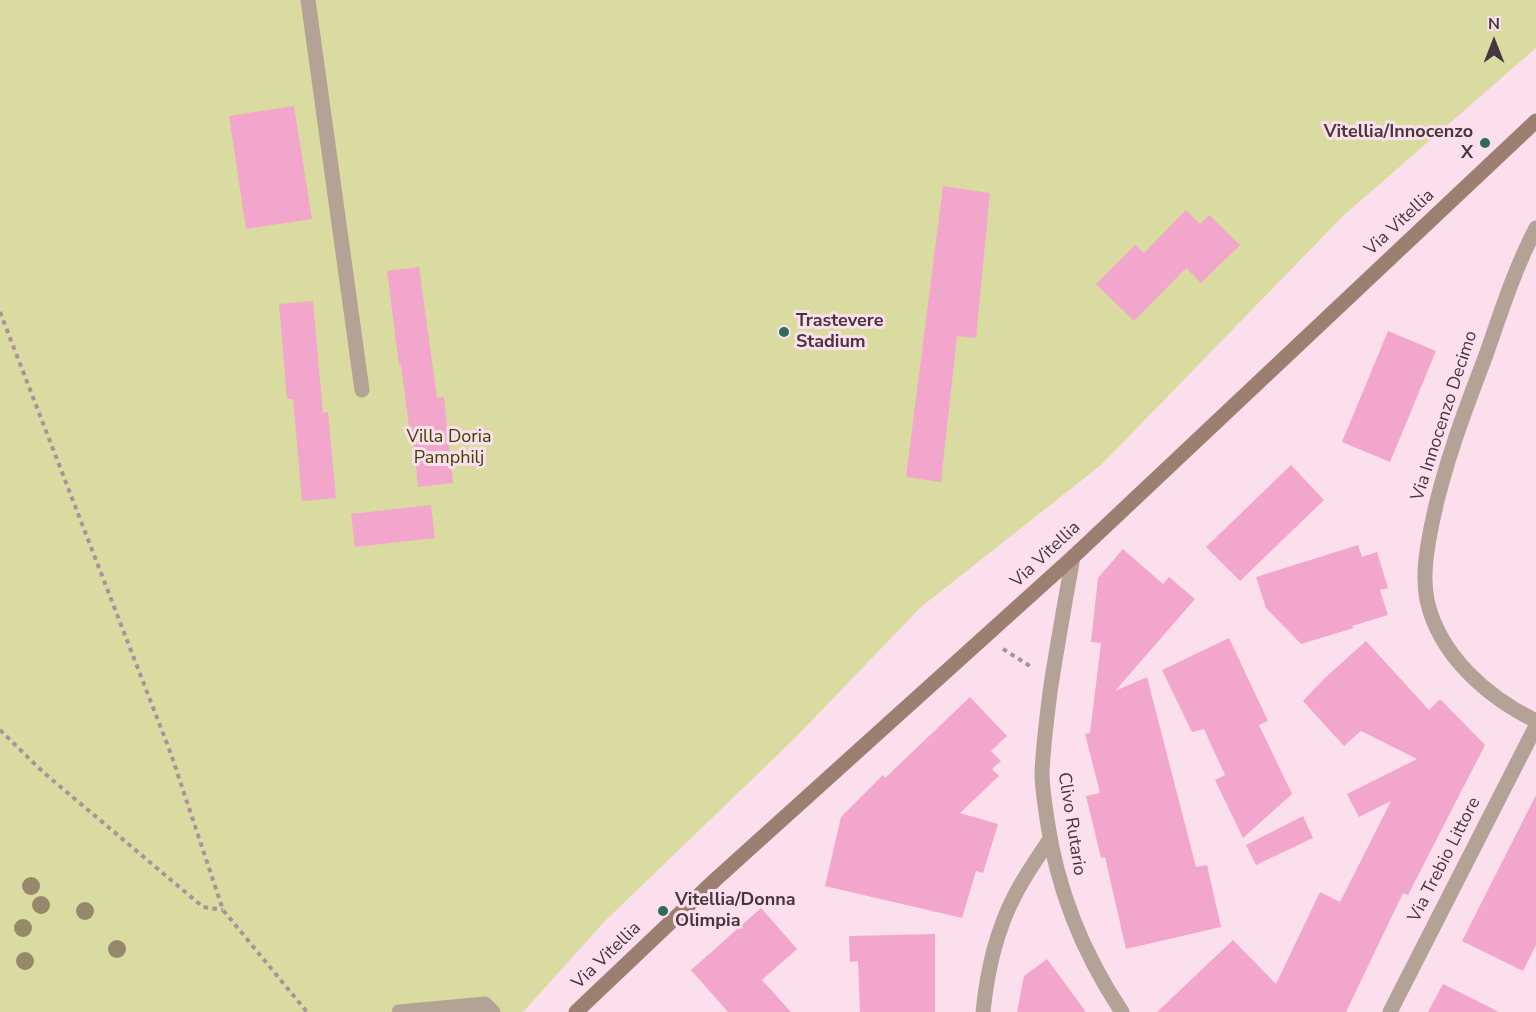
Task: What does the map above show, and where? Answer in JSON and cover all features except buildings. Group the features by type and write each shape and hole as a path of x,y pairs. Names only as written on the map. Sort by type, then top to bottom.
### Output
{"street":[{"path":"308,0 362,390"},
{"name":"Via Vitellia","path":"576,1012 715,880 1073,557 1536,121"},
{"name":"Via Innocenzo Decimo","path":"1536,228 1516,272 1471,391 1444,473 1429,536 1425,576 1433,620 1450,650 1479,683 1495,697 1536,721"},
{"name":"Clivo Rutario","path":"1073,557 1044,741 1042,775 1044,796 1058,878 1066,903 1086,951 1122,1012"},
{"name":"Via Trebio Littore","path":"1390,1012 1536,726"},
{"path":"983,1012 991,960 1008,909 1019,887 1050,839"},
{"path":"399,1012 485,1004 493,1012"}],"path":[{"path":"0,312 171,754 223,910 307,1012"},
{"path":"985,637 1052,680"},
{"path":"0,730 43,772 203,907 223,910"}],"green space":[{"name":"Villa Doria Pamphilj","path":"0,0 1536,0 1536,48 1343,216 1101,465 921,607 795,738 604,922 523,1012 0,1012"}],"place":[{"name":"Vitellia/Innocenzo X","path":"1485,143"},
{"name":"Trastevere Stadium","path":"784,332"},
{"name":"Vitellia/Donna Olimpia","path":"663,911"}]}
